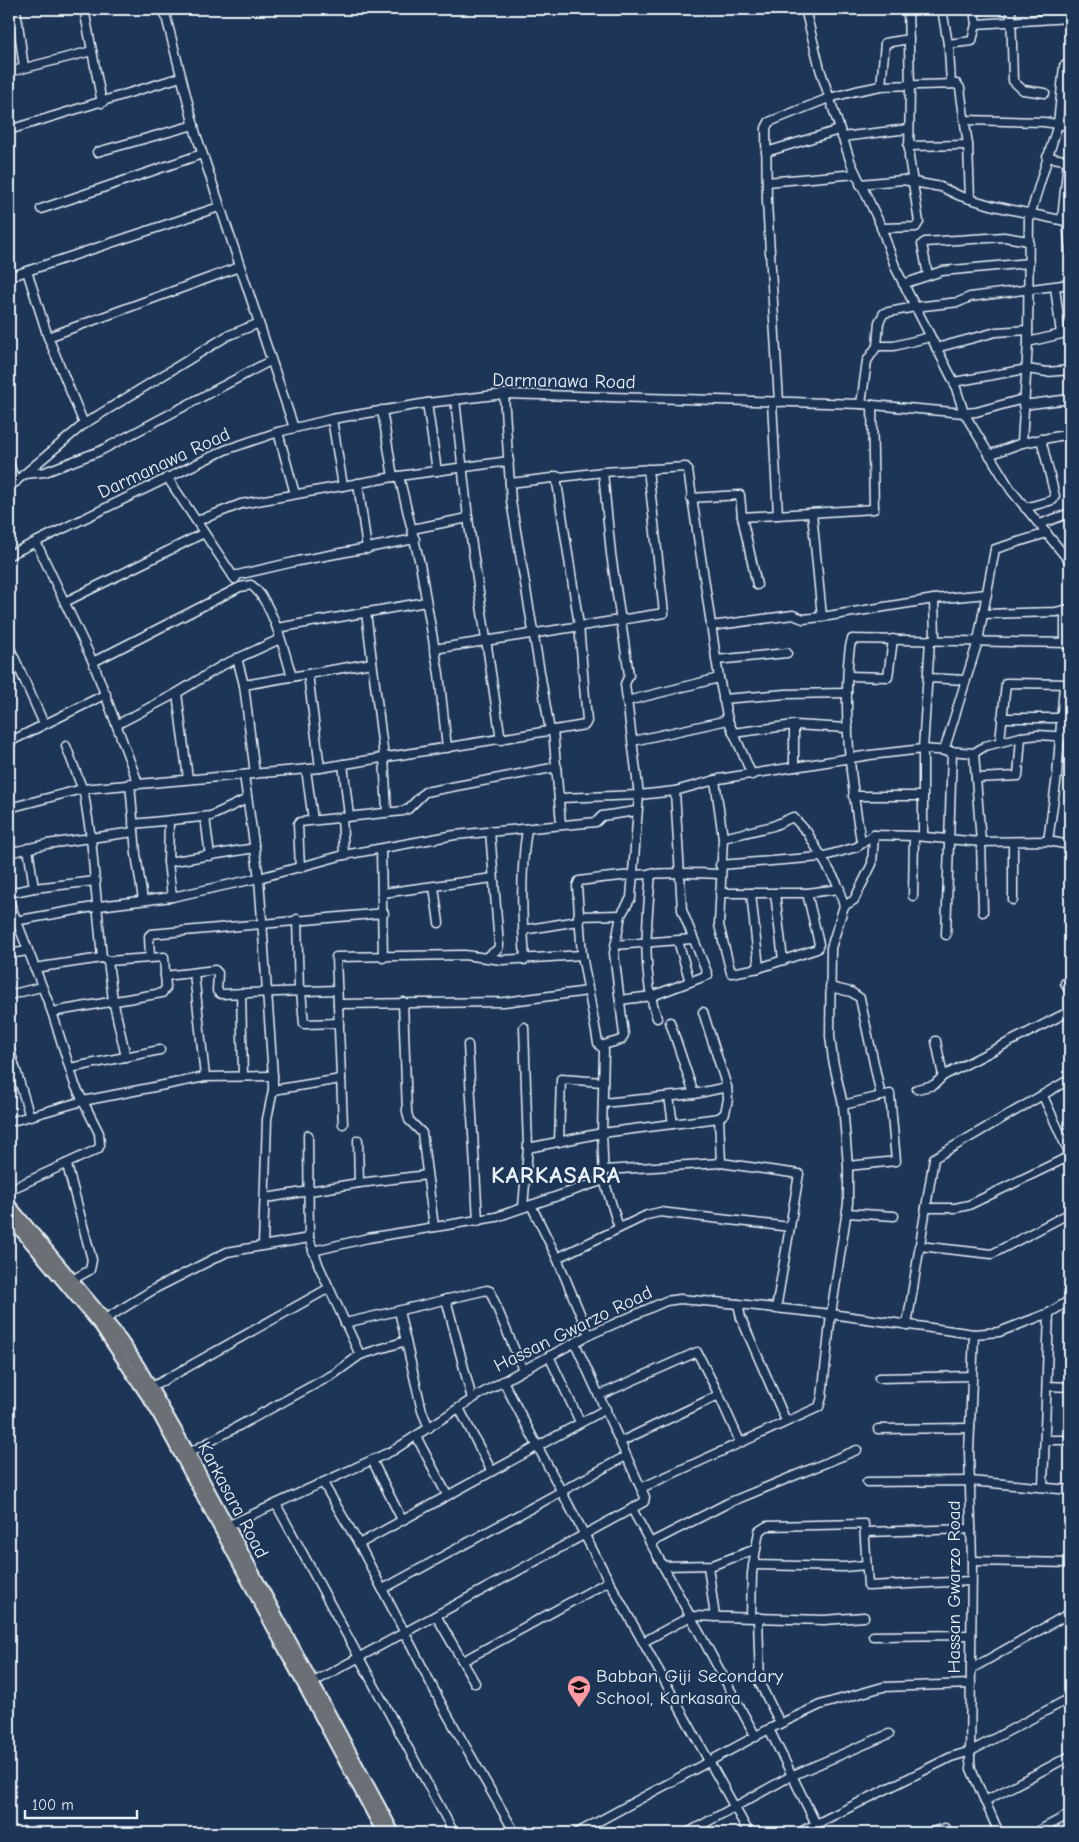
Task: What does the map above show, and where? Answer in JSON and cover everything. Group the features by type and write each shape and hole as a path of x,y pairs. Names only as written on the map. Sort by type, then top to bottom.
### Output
{"main road":[{"name":"Karkasara Road","path":"9,1204 72,1280 152,1387 189,1453 223,1528 384,1833"},
{"name":"Karkasara Road","path":"9,1218 102,1321 155,1408 312,1683 394,1833"}],"street":[{"path":"16,9 24,68"},
{"path":"84,9 102,103"},
{"path":"164,9 202,154 257,324 294,428"},
{"path":"805,9 840,134 903,284 954,382 964,413 989,455 1025,508 1070,562"},
{"path":"881,228 916,227 918,224 908,146 910,86 908,9"},
{"path":"942,9 948,44 951,84"},
{"path":"948,44 971,42 976,24 974,9"},
{"path":"1011,9 1013,21 1013,81 1023,90 1045,93"},
{"path":"1044,9 1045,19"},
{"path":"976,24 1070,18 1070,9"},
{"path":"881,86 885,43 909,39"},
{"path":"9,72 92,51"},
{"path":"1022,443 1028,342 1028,213 1032,209 1067,91 1064,66 1070,64"},
{"path":"9,130 181,78"},
{"path":"778,515 776,402 766,152 766,128 769,122 829,98 881,86 951,84 959,86 968,145 970,199"},
{"path":"965,120 1070,126"},
{"path":"97,152 194,126"},
{"path":"766,152 840,134 908,129"},
{"path":"908,146 968,145"},
{"path":"41,209 202,154"},
{"path":"1047,158 1069,160 1067,221 1070,252"},
{"path":"767,182 856,174"},
{"path":"860,184 894,180 941,187 970,199 1067,221"},
{"path":"9,277 219,208"},
{"path":"928,275 922,244 925,242 1004,237 1029,241"},
{"path":"903,284 928,275 951,270 1029,263"},
{"path":"48,337 239,267"},
{"path":"27,271 48,337 84,424"},
{"path":"861,404 867,361 877,346 879,322 882,314 915,307 940,306 959,302 970,297 1070,284"},
{"path":"1055,287 1061,334"},
{"path":"9,487 84,424 227,336 257,324"},
{"path":"936,348 996,332 1028,330"},
{"path":"1028,342 1070,332"},
{"path":"877,346 894,346 930,337"},
{"path":"25,474 46,472 100,451 270,361"},
{"path":"954,382 1026,369 1047,372 1070,370"},
{"path":"504,394 510,482 552,731 557,766 561,824"},
{"name":"Darmanawa Road","path":"9,555 225,450 278,432 332,419 427,403 504,394 861,404 964,413 1023,402 1070,400"},
{"path":"456,399 468,518 501,740"},
{"path":"427,403 437,471"},
{"path":"742,517 874,509 872,405"},
{"path":"382,410 396,476 415,539 434,649 447,748"},
{"path":"332,419 343,486"},
{"path":"278,432 295,494"},
{"path":"989,455 1022,443 1070,434"},
{"path":"1025,508 1052,500 1055,496 1041,440"},
{"path":"197,521 241,504 396,476 509,461"},
{"path":"9,464 16,482"},
{"path":"510,482 556,476 686,467 688,470 719,678 728,720 752,775"},
{"path":"434,649 620,618 664,613 648,469"},
{"path":"602,1048 624,1038 615,945 622,915 631,898 634,874 636,811 639,795 625,684 629,675 620,618 603,472"},
{"path":"9,808 82,789 320,768 501,740 586,723 579,625 556,476"},
{"path":"167,477 240,587"},
{"path":"358,483 368,548"},
{"path":"691,498 739,494 742,517 757,585"},
{"path":"1040,524 1070,512"},
{"path":"812,513 822,617"},
{"path":"412,529 468,518"},
{"path":"65,602 204,533"},
{"path":"946,935 950,839 948,751 978,641 996,548 1047,533"},
{"path":"233,576 415,539"},
{"path":"36,542 93,662 118,724 134,783 134,828 143,900"},
{"path":"93,662 240,587 251,585 255,588 277,628 292,677"},
{"path":"711,626 793,615 803,619 822,617 934,599 987,594"},
{"path":"913,896 922,796 934,599"},
{"path":"277,628 426,602"},
{"path":"861,842 853,796 848,728 847,694 852,639 1068,644 1068,610 983,614"},
{"path":"366,612 384,757 387,812"},
{"path":"118,724 177,693 237,658 280,639"},
{"path":"848,676 888,676 893,639"},
{"path":"9,646 44,724"},
{"path":"716,660 787,653"},
{"path":"237,658 244,685 255,774"},
{"path":"244,685 372,664"},
{"path":"308,674 320,768"},
{"path":"627,701 719,678"},
{"path":"928,678 966,680"},
{"path":"1000,742 1006,682 1067,684 1066,718 1060,737 1048,841"},
{"path":"177,693 188,779"},
{"path":"9,742 106,694"},
{"path":"724,699 786,694 847,694"},
{"path":"1002,718 1066,718"},
{"path":"1038,718 1038,735"},
{"path":"633,741 728,720"},
{"path":"733,733 794,725 848,728"},
{"path":"794,725 794,767"},
{"path":"560,798 639,795 675,791 715,780 850,758 924,749 974,753 985,746 1021,737 1038,735 1070,737"},
{"path":"976,778 1018,776 1021,737"},
{"path":"66,746 82,789 91,838 105,960 126,1057"},
{"path":"974,753 981,842 982,912"},
{"path":"343,764 344,855"},
{"path":"300,868 298,824 300,822 408,809 425,792 557,766"},
{"path":"306,769 313,820"},
{"path":"244,775 259,878 273,1076 273,1090 266,1130 264,1245"},
{"path":"715,780 723,838 720,869 720,925 729,971 734,973 759,968 818,947 807,893"},
{"path":"620,1000 652,996 708,976 682,910 675,791"},
{"path":"853,796 922,796"},
{"path":"9,853 134,828 204,818 217,814 247,798"},
{"path":"12,922 99,906 172,897 300,868 344,855 455,835 596,822 602,816 636,811"},
{"path":"641,1488 819,1407 847,1213 848,1166 843,1105 832,1052 830,987 831,948 844,906 840,889 807,832 793,817 773,826 723,838"},
{"path":"204,818 210,856"},
{"path":"168,822 168,862 172,897"},
{"path":"525,960 522,869 527,829"},
{"path":"487,957 498,949 499,946 490,832"},
{"path":"619,1228 604,1180 602,1133 604,1059 602,1048 598,1043 582,955 578,919 577,886 579,881 634,874 720,869 821,857 857,847 861,842 874,835 919,836 981,842 1048,841 1070,845"},
{"path":"844,906 854,900 872,864 874,835"},
{"path":"1013,842 1013,900"},
{"path":"28,848 34,888"},
{"path":"168,862 255,848"},
{"path":"381,849 384,913 383,958"},
{"path":"651,873 645,944 657,1018"},
{"path":"383,893 494,878"},
{"path":"9,893 34,888 96,881"},
{"path":"434,887 439,923"},
{"path":"720,893 807,893 840,889"},
{"path":"751,893 759,968"},
{"path":"775,893 783,960"},
{"path":"9,901 12,922 27,951 52,1012 70,1068 92,1121 99,1132 100,1145 98,1149 67,1165 9,1190"},
{"path":"150,957 149,936 151,934 384,913"},
{"path":"523,930 578,919 622,915"},
{"path":"296,920 304,1024 339,1023"},
{"path":"615,945 678,941 692,938"},
{"path":"678,941 690,982"},
{"path":"9,954 27,951"},
{"path":"344,1124 337,957 383,958 464,955 502,960 525,960 582,955"},
{"path":"34,968 105,960 164,957 166,988 162,992 52,1012"},
{"path":"165,976 217,971 218,992 338,990"},
{"path":"194,973 205,1077"},
{"path":"1065,983 1070,993"},
{"path":"9,995 41,987"},
{"path":"830,987 851,992 860,998 881,1096"},
{"path":"338,1004 504,1002 588,992"},
{"path":"241,993 243,1076"},
{"path":"403,1002 407,1112 414,1126 422,1133 434,1227"},
{"path":"917,1089 934,1085 943,1076 1070,1011"},
{"path":"528,1148 602,1133 719,1118 725,1113 727,1106 727,1087 703,1012"},
{"path":"670,1022 694,1094"},
{"path":"524,1027 528,1148 527,1206 556,1258 589,1335"},
{"path":"936,1041 943,1076"},
{"path":"468,1045 478,1221"},
{"path":"9,1047 30,1116"},
{"path":"70,1068 160,1050"},
{"path":"9,1122 83,1101 205,1077 273,1076"},
{"path":"907,1325 934,1158 1070,1079"},
{"path":"273,1090 342,1080"},
{"path":"560,1142 562,1080 603,1082"},
{"path":"603,1103 694,1094 727,1087"},
{"path":"843,1105 890,1095 896,1160 848,1166"},
{"path":"926,1208 955,1208 969,1205 1070,1155 1043,1096"},
{"path":"668,1097 673,1124"},
{"path":"719,1118 721,1163"},
{"path":"308,1135 308,1238 360,1355"},
{"path":"358,1140 359,1183"},
{"path":"604,1170 721,1163 799,1174 776,1309"},
{"path":"67,1165 92,1260 90,1270 72,1280"},
{"path":"266,1198 359,1183 427,1175"},
{"path":"313,1251 434,1227 478,1221 604,1180"},
{"path":"556,1258 646,1215 660,1212 790,1227"},
{"path":"847,1213 894,1216"},
{"path":"919,1246 992,1254 1070,1213"},
{"path":"102,1321 156,1288 227,1252 308,1238"},
{"path":"152,1387 329,1288"},
{"path":"345,1322 487,1290 490,1291 523,1370"},
{"path":"446,1299 472,1399"},
{"name":"Hassan Gwarzo Road","path":"223,1528 372,1460 416,1436 472,1399 523,1370 589,1335 666,1301 680,1299 738,1304 831,1314 974,1334 999,1332 1049,1313 1070,1300"},
{"path":"738,1304 741,1318 786,1421"},
{"path":"399,1311 422,1411 429,1428"},
{"path":"1044,1487 1049,1313"},
{"name":"Hassan Gwarzo Road","path":"974,1334 970,1428 972,1562 971,1769 999,1833"},
{"path":"189,1453 334,1374 360,1355 406,1341"},
{"path":"312,1683 360,1659 644,1502 641,1488 575,1343"},
{"path":"600,1396 695,1351 700,1353 740,1442"},
{"path":"550,1356 580,1422"},
{"path":"880,1378 972,1376"},
{"path":"503,1382 609,1580 749,1833"},
{"path":"1047,1386 1070,1387"},
{"path":"620,1442 720,1395"},
{"path":"459,1408 491,1470"},
{"path":"359,1544 491,1470 606,1409"},
{"path":"878,1429 970,1428"},
{"path":"416,1436 447,1495"},
{"path":"1045,1440 1070,1440"},
{"path":"650,1543 728,1503 856,1450"},
{"path":"383,1588 626,1456"},
{"path":"372,1460 402,1520"},
{"path":"867,1482 970,1481 1070,1490"},
{"path":"323,1483 359,1544 383,1588 404,1633 515,1833"},
{"path":"276,1504 454,1833"},
{"path":"632,1509 756,1737"},
{"path":"780,1723 760,1684 753,1565 759,1531 767,1526 862,1524 865,1525 868,1586 972,1581"},
{"path":"865,1532 971,1529"},
{"path":"663,1566 708,1566 756,1548"},
{"path":"972,1562 1070,1563"},
{"path":"753,1565 844,1567 866,1565"},
{"path":"708,1566 715,1617"},
{"path":"463,1661 609,1580"},
{"path":"970,1668 1070,1613"},
{"path":"645,1642 691,1616 824,1620 864,1617"},
{"path":"437,1617 475,1683"},
{"path":"873,1636 971,1635"},
{"path":"577,1833 780,1723 820,1705 874,1689 971,1684"},
{"path":"798,1833 807,1831 816,1824 951,1757 971,1751 1070,1698"},
{"path":"769,1729 816,1824"},
{"path":"686,1833 791,1776 889,1734"},
{"path":"985,1801 1070,1756"},
{"path":"1034,1833 1070,1814"},
{"path":"928,1833 945,1828 948,1833"}],"place":[{"name":"Babban Giji Secondary School, Karkasara","path":"579,1708"}],"district":[{"name":"KARKASARA","path":"556,1175"}]}
